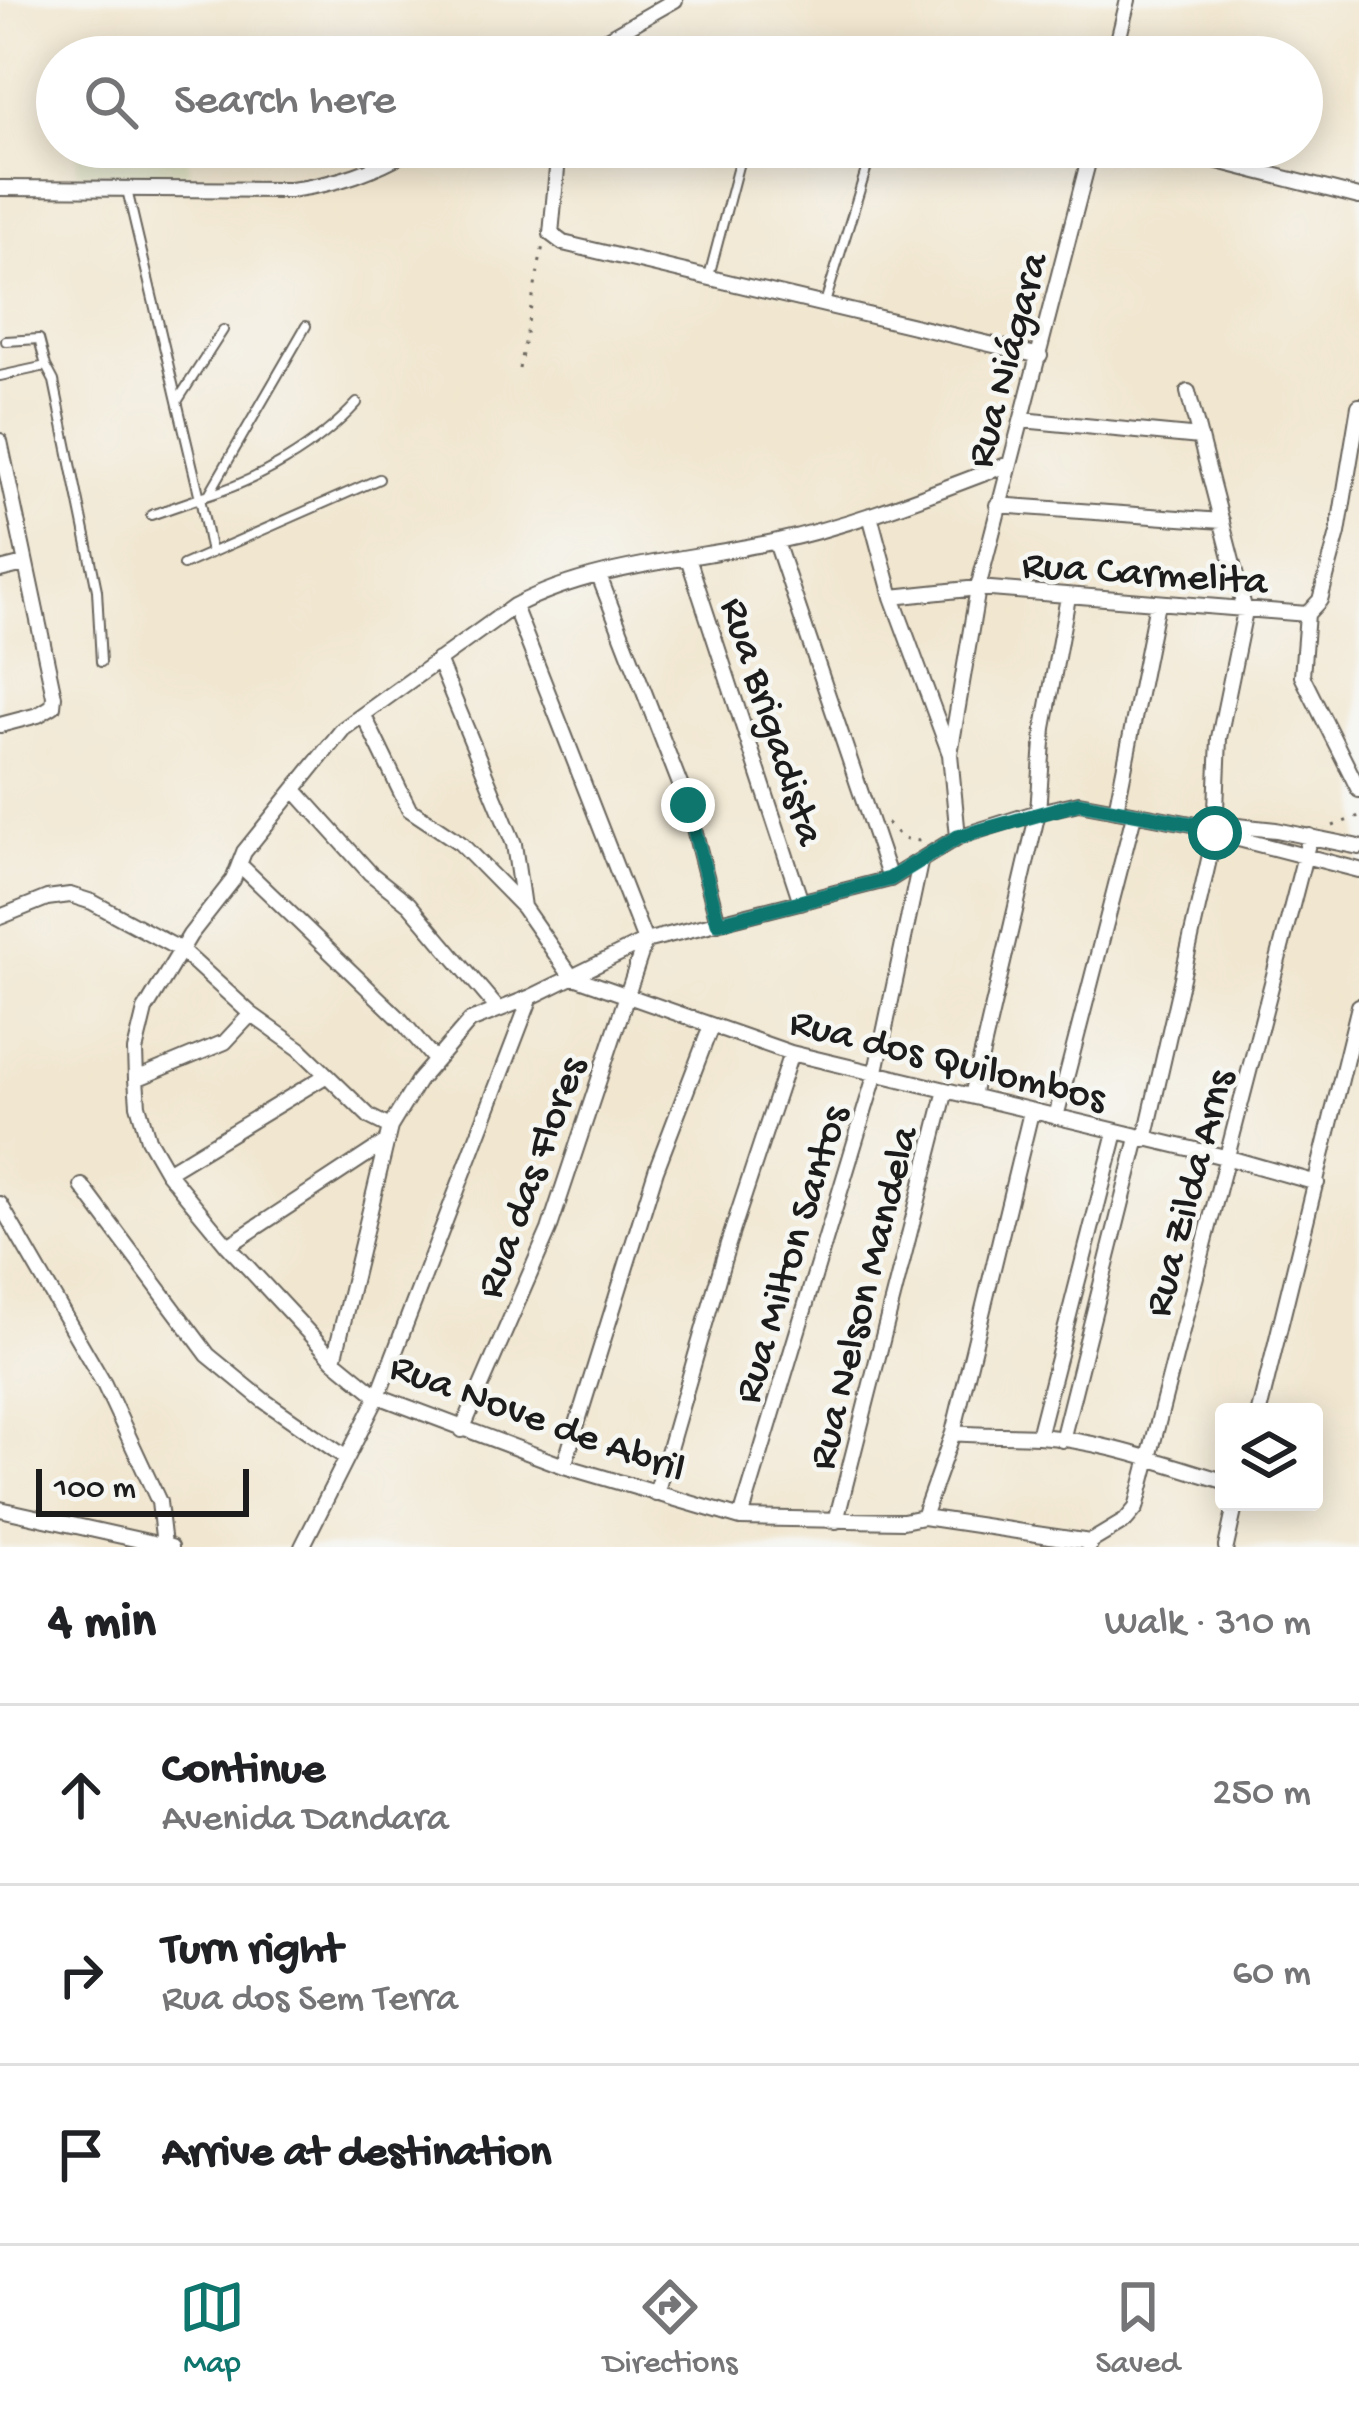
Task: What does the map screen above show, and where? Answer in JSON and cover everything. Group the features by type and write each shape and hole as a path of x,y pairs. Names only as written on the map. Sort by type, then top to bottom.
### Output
{"street":[{"path":"612,36 675,0"},
{"path":"1119,36 1128,0"},
{"path":"0,188 290,190 336,184 379,168"},
{"path":"557,168 551,234 563,243 1040,356"},
{"name":"Rua Niágara","path":"950,754 977,588 1088,168"},
{"path":"1245,168 1359,197"},
{"path":"1062,1441 1215,828 1219,738 1245,611 1188,392"},
{"path":"1359,406 1338,533 1320,600 1307,614 1302,676 1359,790"},
{"path":"1022,420 1200,437"},
{"path":"0,441 54,696 53,706 38,715 0,724"},
{"name":"Rua Nove de Abril","path":"1009,464 870,515 776,542 599,576 544,590 514,606 343,729 244,852 233,880 181,950 145,1010 135,1051 136,1079 148,1138 167,1172 334,1360 378,1396 564,1466 741,1518 903,1521 922,1517 1067,1539"},
{"path":"998,505 1222,521"},
{"path":"870,515 892,596 950,754 951,841"},
{"path":"776,542 890,879"},
{"name":"Rua Brigadista","path":"688,558 801,902"},
{"path":"0,570 24,564"},
{"path":"599,576 688,805 718,923"},
{"name":"Rua Carmelita","path":"892,596 977,588 1307,614"},
{"path":"972,1096 1038,812 1044,728 1068,597"},
{"path":"1116,810 1156,604"},
{"path":"514,606 645,941"},
{"path":"438,660 514,844 523,907"},
{"path":"364,716 410,809 460,843 523,907 571,976"},
{"path":"295,790 370,873 409,904 497,1008"},
{"path":"334,1360 383,1144 435,1060 470,1021 645,941 890,879 951,841 1079,803 1215,828 1310,836 1359,848"},
{"path":"1056,1117 1134,815"},
{"path":"1215,828 1359,870"},
{"name":"Rua Zilda Arns","path":"1067,1539 1089,1544 1125,1521 1136,1508 1310,836"},
{"name":"Rua Milton Santos","path":"741,1518 874,1076 920,862"},
{"path":"239,864 400,1018 435,1060"},
{"path":"0,917 47,898 70,895 92,902 181,950 251,1014 300,1049 370,1117 390,1127"},
{"name":"Rua das Flores","path":"462,1430 550,1230 645,941"},
{"name":"Rua dos Quilombos","path":"571,976 791,1054 1316,1183"},
{"path":"302,1547 378,1396 531,997"},
{"path":"1261,1403 1359,1006"},
{"path":"136,1079 225,1042 251,1014"},
{"path":"564,1466 656,1169 712,1026"},
{"path":"656,1494 728,1244 791,1054"},
{"path":"167,1172 327,1075"},
{"name":"Rua Nelson Mandela","path":"836,1521 946,1090"},
{"path":"922,1517 952,1433 1031,1112"},
{"path":"1038,1436 1116,1132"},
{"path":"228,1246 383,1144"},
{"path":"82,1186 208,1355 345,1457"},
{"path":"0,1204 104,1384 159,1502 168,1546 0,1509"},
{"path":"1078,1274 1103,1282"},
{"path":"952,1433 1038,1436 1215,1478"},
{"path":"1226,1547 1234,1511"}],"lane":[{"path":"709,276 737,168"},
{"path":"825,303 867,168"},
{"path":"127,188 177,401 205,496 212,553"},
{"path":"205,496 306,326"},
{"path":"177,401 223,330"},
{"path":"5,341 39,339 54,381 97,590 101,662"},
{"path":"0,376 46,366"},
{"path":"152,514 205,496 328,436 357,403"},
{"path":"183,565 379,479"}],"path":[{"path":"519,369 542,247 551,234"},
{"path":"865,801 902,838 951,841"},
{"path":"1310,836 1359,816"}],"shaded area":[{"path":"77,168 189,168 189,173 77,173"}],"route":[{"path":"688,805 718,923 890,879 958,837 1079,803 1197,825 1215,833"}]}
